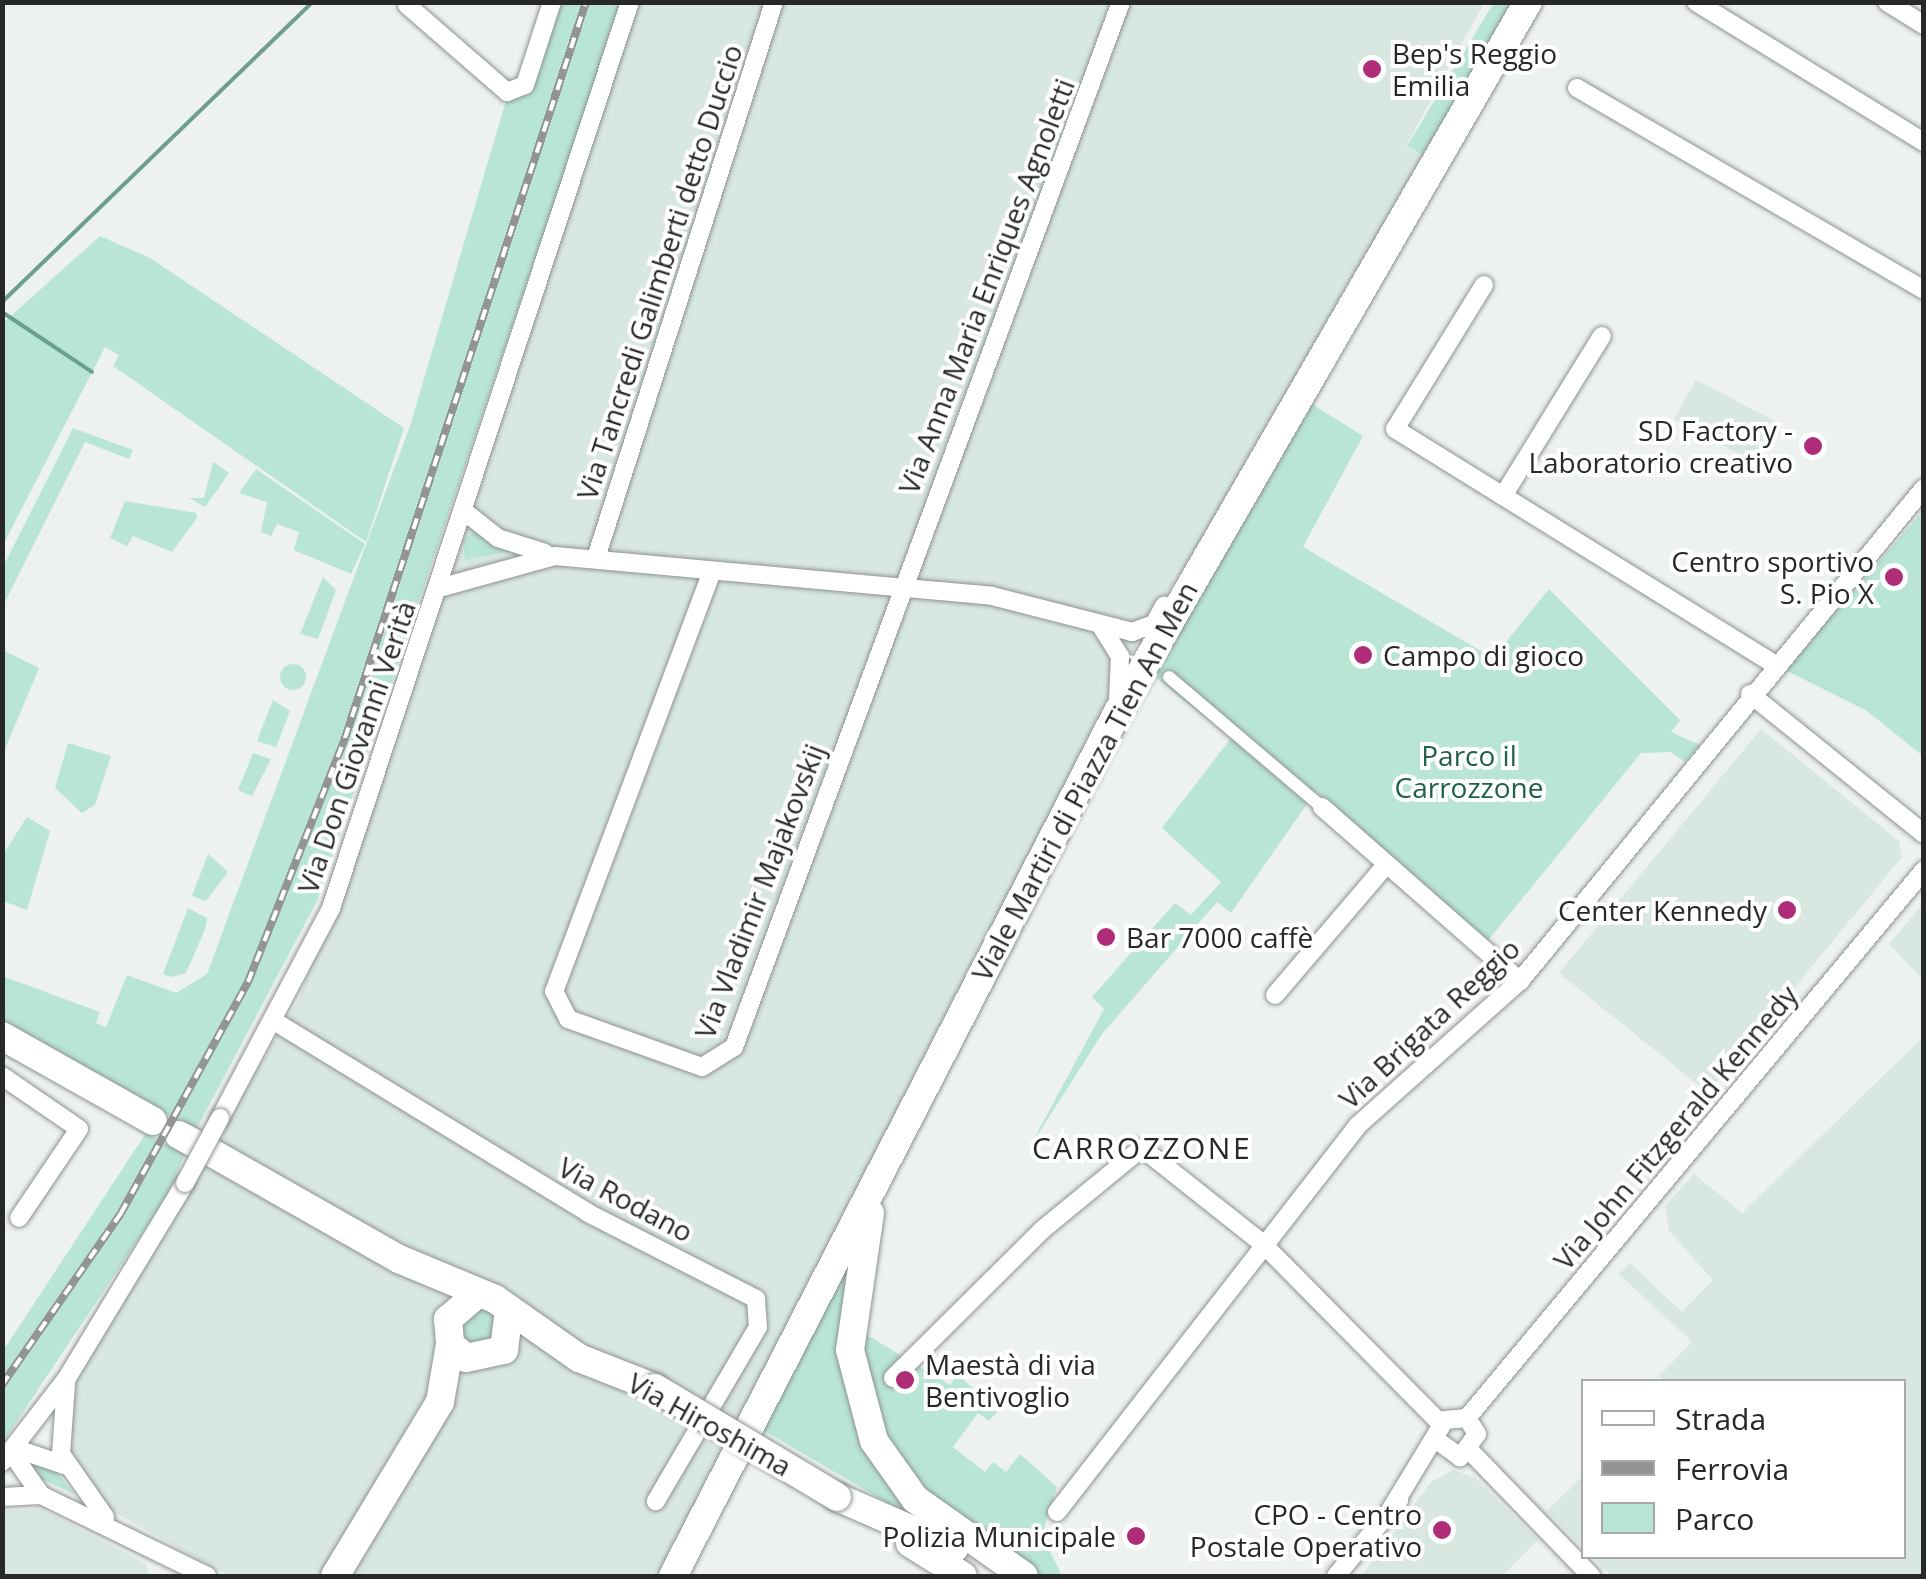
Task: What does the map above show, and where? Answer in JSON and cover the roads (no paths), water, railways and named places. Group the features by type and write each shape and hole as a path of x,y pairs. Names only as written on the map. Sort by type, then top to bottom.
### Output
{"main road":[{"name":"Viale Martiri di Piazza Tien An Men","path":"673,1576 1116,714 1528,2"},
{"path":"2,1036 153,1120"},
{"name":"Via Hiroshima","path":"195,1144 399,1259 509,1312 580,1358 654,1388 963,1576"},
{"path":"880,1173 850,1326 868,1426 916,1499 1024,1576"},
{"name":"Via Hiroshima","path":"399,1259 449,1332 496,1355 580,1358"},
{"path":"335,1576 355,1564 440,1402 449,1332 476,1295"},
{"path":"440,1402 496,1355 509,1312"},
{"name":"Via Hiroshima","path":"837,1497 893,1514 1006,1576"},
{"name":"Via Hiroshima","path":"916,1548 933,1576"}],"street":[{"path":"407,5 507,92 525,85 552,2"},
{"name":"Via Don Giovanni Verità","path":"9,1454 67,1378 184,1183 274,1021 331,908 440,588 630,2"},
{"name":"Via Tancredi Galimberti detto Duccio","path":"596,558 774,2"},
{"name":"Via Anna Maria Enriques Agnoletti","path":"901,589 1121,2"},
{"path":"1696,2 1924,142"},
{"path":"1887,2 1924,25"},
{"path":"1577,88 1924,290"},
{"path":"1484,284 1394,429 1773,663"},
{"path":"1503,496 1602,336"},
{"name":"Via Brigata Reggio","path":"1058,1512 1357,1126 1520,981 1773,663 1924,488"},
{"path":"465,512 498,538 555,556 711,574 992,596 1101,626 1154,624 1213,541"},
{"path":"440,588 555,556"},
{"name":"Via Vladimir Majakovskij","path":"711,574 554,992 568,1018 702,1067 734,1047 901,589"},
{"path":"1101,626 1120,656 1116,714"},
{"path":"1169,676 1520,981"},
{"path":"1750,694 1924,834"},
{"path":"1274,995 1387,864"},
{"name":"Via John Fitzgerald Kennedy","path":"1467,1418 1924,870"},
{"name":"Via Rodano","path":"274,1021 572,1203 756,1299 758,1327 656,1500"},
{"path":"2,1076 79,1129 19,1218"},
{"path":"893,1378 1042,1230 1142,1148 1264,1244 1440,1438 1471,1452 1590,1576"},
{"path":"67,1378 58,1426 64,1465 108,1521"},
{"path":"1336,1576 1391,1509 1440,1438 1467,1418 1478,1434 1471,1452"},
{"path":"9,1454 64,1465"},
{"path":"9,1454 42,1496"},
{"path":"2,1496 42,1496 108,1521 207,1576"}],"waterway":[{"path":"2,302 313,2"},
{"path":"2,312 92,372"}],"railway":[{"path":"2,1385 121,1213 248,982 345,738 586,2"}],"place":[{"name":"Bep's Reggio Emilia","path":"1372,69"},
{"name":"SD Factory - Laboratorio creativo","path":"1813,446"},
{"name":"Centro sportivo S. Pio X","path":"1894,577"},
{"name":"Campo di gioco","path":"1363,655"},
{"name":"Center Kennedy","path":"1787,910"},
{"name":"Bar 7000 caffè","path":"1106,937"},
{"name":"Maestà di via Bentivoglio","path":"905,1380"},
{"name":"CPO - Centro Postale Operativo","path":"1442,1530"},
{"name":"Polizia Municipale","path":"1136,1536"}],"district":[{"name":"CARROZZONE","path":"1142,1148"}],"park label":[{"name":"Parco il Carrozzone","path":"1469,771"}]}
